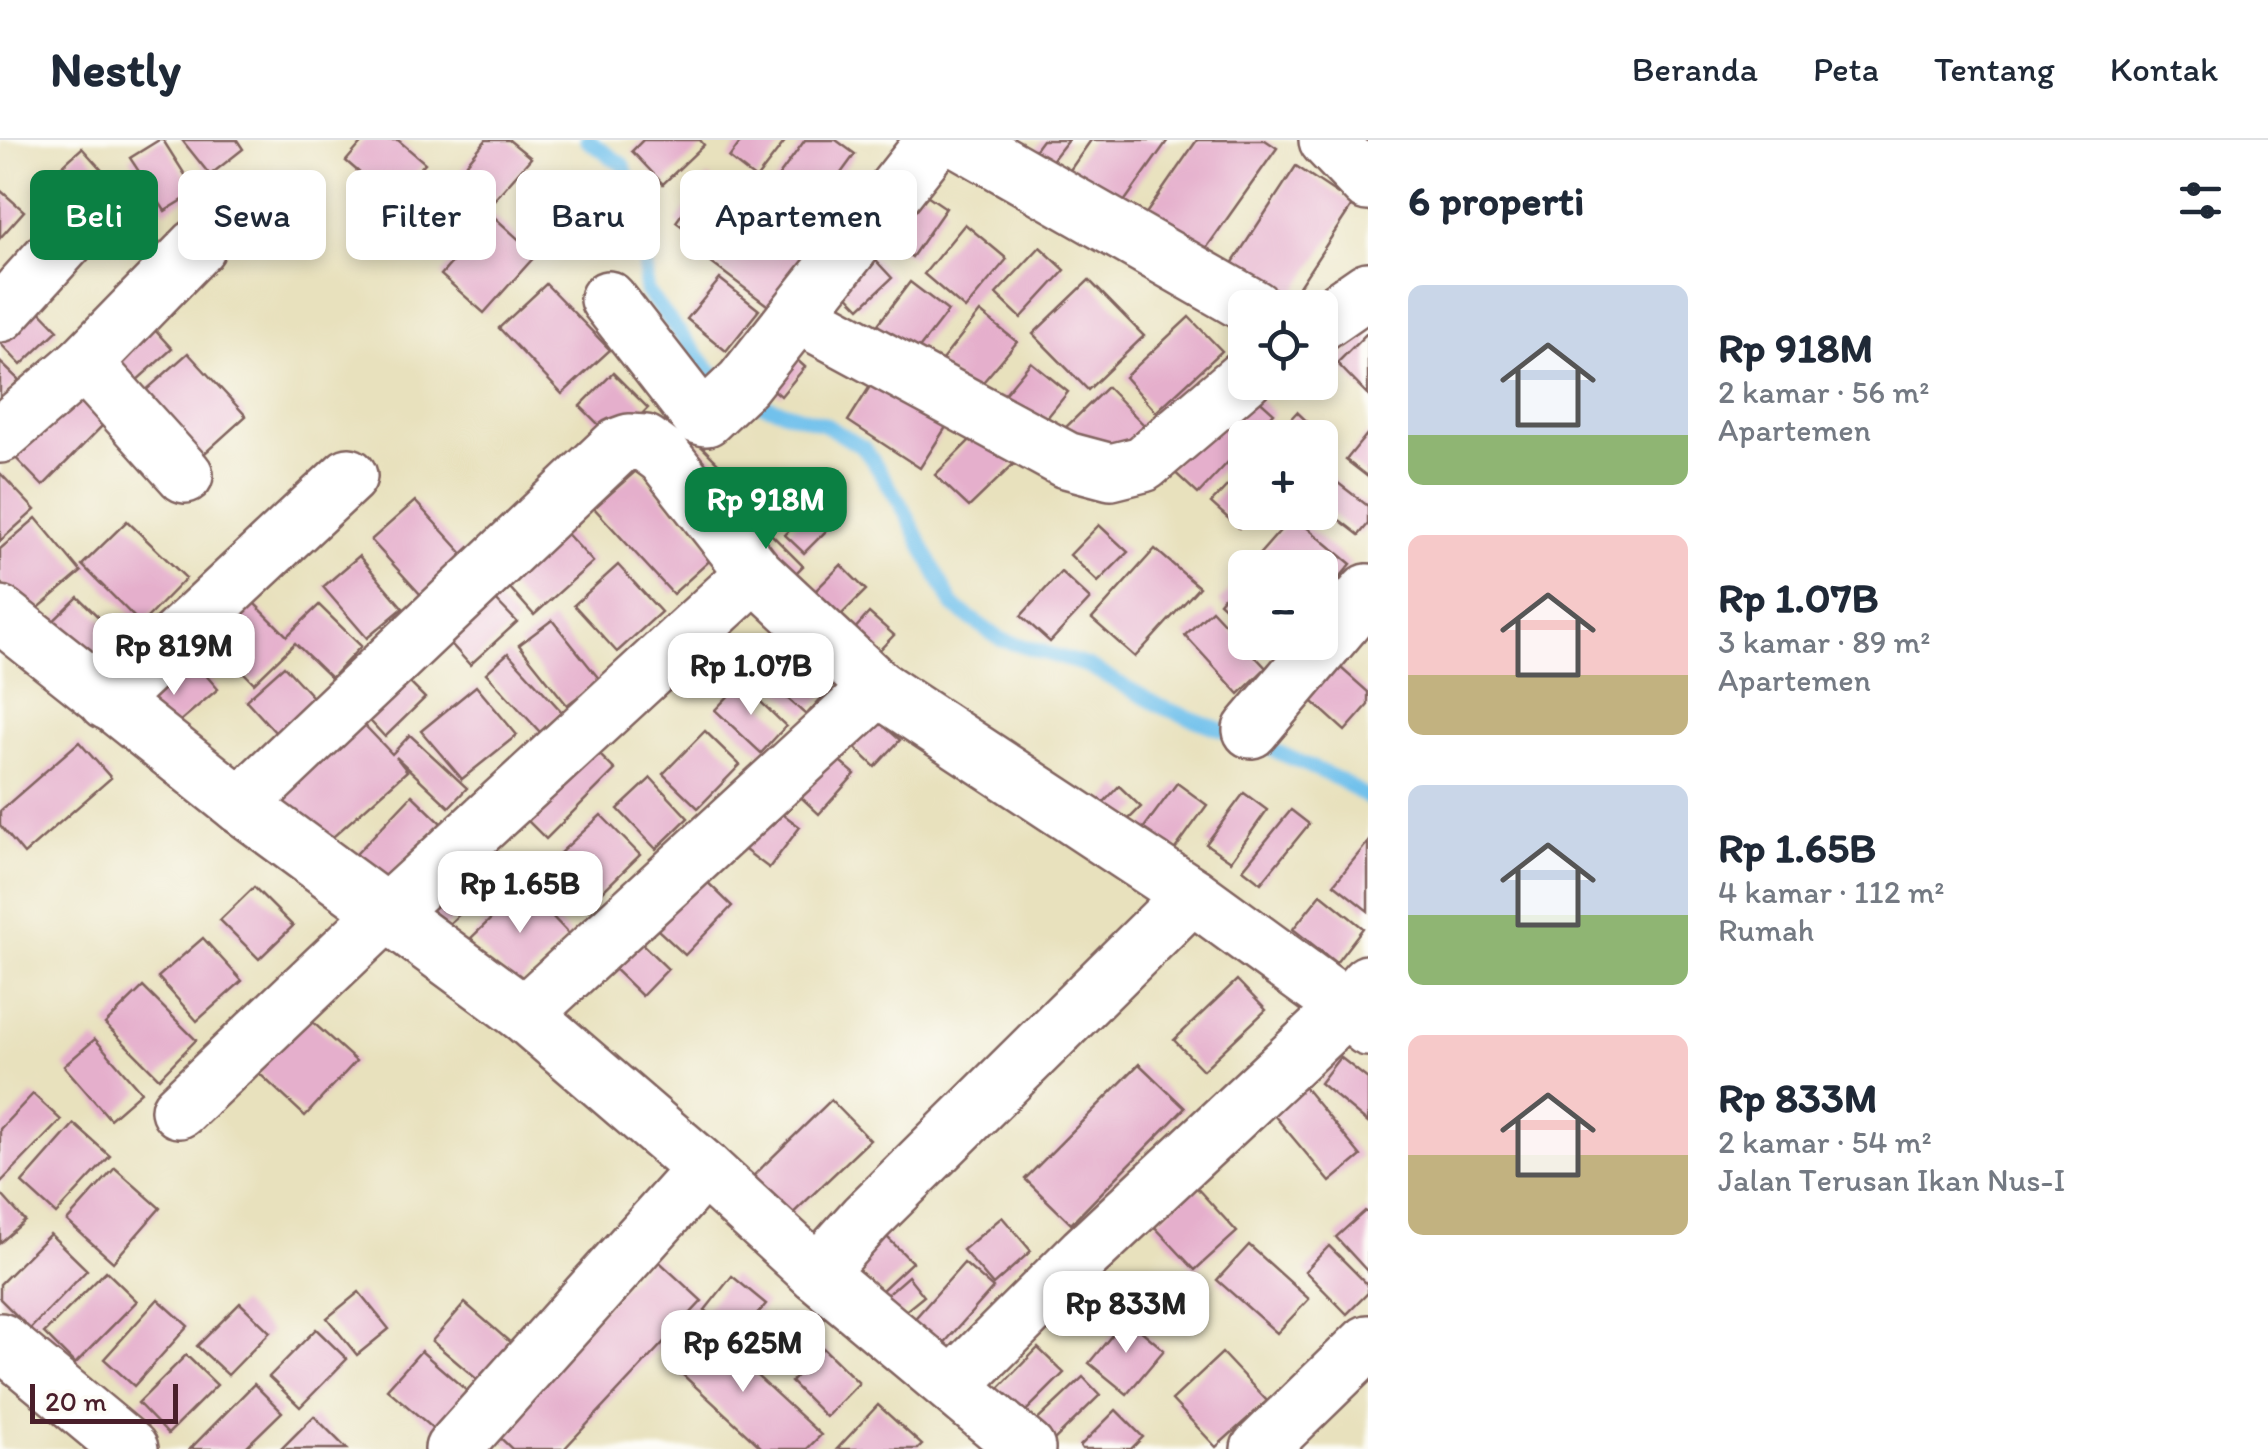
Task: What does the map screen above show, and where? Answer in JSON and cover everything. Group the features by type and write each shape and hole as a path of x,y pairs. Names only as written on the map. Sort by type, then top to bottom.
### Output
{"street":[{"path":"608,299 699,416 706,418 798,315 936,140"},
{"path":"960,140 1228,293"},
{"path":"1327,140 1368,183"},
{"path":"0,314 49,260"},
{"path":"0,436 84,363 184,260"},
{"path":"1338,311 1368,290"},
{"path":"798,315 1066,460 1111,472 1144,464 1228,392"},
{"path":"84,363 186,475"},
{"path":"240,805 618,446 646,443 664,457 755,573 878,688 1361,1006 1085,1253 953,1385"},
{"path":"108,702 350,476"},
{"path":"179,1110 755,573"},
{"path":"1251,730 1368,592"},
{"path":"0,614 240,805 524,1014 817,1272 1028,1449"},
{"path":"524,1014 878,688"},
{"path":"817,1272 866,1218 1192,895"},
{"path":"453,1449 704,1169"},
{"path":"0,1341 103,1441"},
{"path":"1258,1449 1368,1343"}],"building":[{"path":"163,140 182,170 178,170 178,203 165,211 158,200 158,170 138,170 130,158"},
{"path":"182,140 237,140 243,149 216,170 206,170"},
{"path":"364,140 398,140 425,163 419,170 356,170 346,161"},
{"path":"486,140 509,140 531,158 516,170 496,198 496,170 462,169"},
{"path":"643,140 700,140 704,145 663,184 660,170 650,170 632,151"},
{"path":"742,140 786,140 763,170 744,170 729,158"},
{"path":"805,140 836,140 855,154 843,170 783,170"},
{"path":"1042,140 1068,140 1043,172 1027,160"},
{"path":"1091,140 1168,140 1119,209 1068,173"},
{"path":"1197,140 1265,140 1277,148 1200,257 1143,218"},
{"path":"82,148 102,170 57,170"},
{"path":"1296,166 1353,204 1297,290 1258,290 1228,270"},
{"path":"917,188 946,208 917,250"},
{"path":"0,190 24,211 0,238"},
{"path":"496,219 516,237 516,260 532,260 484,313 441,275 454,260 496,260"},
{"path":"965,224 1007,259 965,309 924,274"},
{"path":"1040,247 1065,270 1021,318 996,294"},
{"path":"712,260 808,260 771,308"},
{"path":"855,260 875,260 892,278 860,308 833,280"},
{"path":"720,279 759,310 726,351 687,319"},
{"path":"1089,280 1144,336 1088,390 1033,334"},
{"path":"910,282 948,311 910,360 872,332"},
{"path":"546,284 610,350 562,394 499,328"},
{"path":"31,302 58,330 21,365 0,343 0,331"},
{"path":"980,312 1017,342 973,394 938,365"},
{"path":"143,317 172,349 126,390 97,358"},
{"path":"1189,317 1222,351 1156,412 1125,377"},
{"path":"1368,332 1368,395 1338,364"},
{"path":"787,351 805,367 781,396 761,379"},
{"path":"188,353 246,416 194,463 136,399"},
{"path":"0,362 19,380 0,400"},
{"path":"1031,362 1068,392 1034,434 997,403"},
{"path":"881,369 953,416 920,468 848,421"},
{"path":"613,373 648,408 615,441 580,406"},
{"path":"1107,387 1144,425 1100,467 1064,429"},
{"path":"72,388 107,421 43,486 9,451"},
{"path":"1233,400 1260,400 1274,413 1268,420 1228,420 1228,462 1198,494 1169,467"},
{"path":"1297,412 1305,420 1290,420"},
{"path":"986,424 1020,458 969,507 935,475"},
{"path":"683,428 724,469 705,488 664,447"},
{"path":"1368,433 1368,477 1346,460"},
{"path":"637,470 716,555 673,594 594,508"},
{"path":"0,473 35,510 0,541"},
{"path":"1338,483 1368,506 1368,524 1359,535 1338,519"},
{"path":"1228,485 1228,518 1211,503"},
{"path":"820,499 839,518 804,553 785,535"},
{"path":"415,501 465,556 421,595 371,540"},
{"path":"753,516 803,566 780,589 729,539"},
{"path":"36,518 81,572 29,616 0,582 0,549"},
{"path":"127,521 186,578 141,624 82,565"},
{"path":"1099,525 1128,552 1098,582 1070,555"},
{"path":"561,527 593,562 534,615 503,580"},
{"path":"1281,530 1310,530 1334,550 1263,550"},
{"path":"1155,549 1199,587 1135,657 1092,619"},
{"path":"1338,553 1351,564 1338,580"},
{"path":"359,556 403,608 367,638 323,587"},
{"path":"618,565 661,612 617,652 574,605"},
{"path":"841,565 866,590 828,628 803,603"},
{"path":"1061,572 1090,599 1050,642 1021,616"},
{"path":"1228,592 1228,610 1219,602"},
{"path":"491,595 517,622 470,665 445,637"},
{"path":"78,597 116,634 80,669 43,631"},
{"path":"250,599 287,636 319,605 361,646 331,678 295,643 254,683 210,638"},
{"path":"1212,610 1228,627 1228,660 1259,660 1266,668 1239,694 1185,635"},
{"path":"869,613 894,635 870,660 846,639"},
{"path":"552,620 600,680 567,705 519,645"},
{"path":"784,642 833,685 806,715 757,671"},
{"path":"508,653 562,712 540,732 486,673"},
{"path":"190,657 218,689 159,739 130,707"},
{"path":"1332,660 1368,692 1368,705 1345,731 1303,693"},
{"path":"284,666 324,709 286,744 246,700"},
{"path":"402,675 425,698 385,737 363,713"},
{"path":"741,683 786,726 761,753 715,710"},
{"path":"476,686 517,735 462,779 421,731"},
{"path":"870,714 900,740 875,767 847,740"},
{"path":"355,715 392,754 410,735 467,788 449,807 396,757 407,771 314,854 254,808"},
{"path":"705,731 740,765 698,808 663,774"},
{"path":"79,742 111,778 24,854 0,825 0,811"},
{"path":"590,745 615,770 546,839 520,813"},
{"path":"827,750 855,774 819,814 792,789"},
{"path":"651,778 688,818 656,849 618,809"},
{"path":"1177,783 1207,805 1165,863 1134,841"},
{"path":"1119,786 1141,807 1112,836 1091,816"},
{"path":"1244,793 1267,810 1231,861 1206,844"},
{"path":"412,795 441,823 372,895 343,868"},
{"path":"772,806 800,827 769,868 741,847"},
{"path":"1291,810 1309,824 1261,883 1243,869"},
{"path":"601,815 640,855 599,895 560,853"},
{"path":"1368,842 1368,911 1334,884"},
{"path":"452,866 480,895 432,940 404,911"},
{"path":"694,869 732,906 685,955 646,919"},
{"path":"254,887 293,926 259,959 220,920"},
{"path":"524,887 570,935 517,986 471,938"},
{"path":"1321,894 1363,928 1336,963 1293,929"},
{"path":"633,935 668,969 642,996 607,962"},
{"path":"203,938 242,981 197,1021 158,977"},
{"path":"1237,980 1266,1010 1203,1070 1174,1040"},
{"path":"143,987 196,1040 159,1078 105,1024"},
{"path":"298,1009 356,1061 305,1116 248,1063"},
{"path":"95,1039 141,1092 110,1119 64,1066"},
{"path":"1340,1057 1368,1079 1368,1123 1320,1083"},
{"path":"1139,1064 1185,1108 1071,1224 1025,1179"},
{"path":"1295,1076 1361,1156 1330,1182 1263,1102"},
{"path":"33,1094 61,1120 0,1183 0,1129"},
{"path":"831,1100 870,1140 785,1221 747,1182"},
{"path":"74,1124 110,1156 56,1214 22,1183"},
{"path":"115,1168 160,1208 113,1262 67,1221"},
{"path":"1195,1186 1237,1232 1195,1270 1153,1225"},
{"path":"0,1197 25,1221 0,1243"},
{"path":"1365,1211 1368,1213 1368,1272 1336,1237"},
{"path":"1002,1217 1031,1251 993,1285 963,1250"},
{"path":"880,1230 912,1262 880,1292 849,1260"},
{"path":"50,1234 87,1270 30,1329 0,1299 0,1284"},
{"path":"1249,1245 1309,1299 1277,1333 1217,1280"},
{"path":"1329,1246 1368,1285 1368,1293 1347,1314 1305,1271"},
{"path":"652,1255 702,1301 564,1449 512,1449 491,1429"},
{"path":"964,1263 993,1288 932,1357 903,1332"},
{"path":"106,1271 137,1301 75,1364 44,1333"},
{"path":"732,1276 766,1304 738,1337 705,1310"},
{"path":"908,1276 924,1296 892,1322 876,1304"},
{"path":"359,1292 389,1329 357,1355 327,1318"},
{"path":"158,1299 188,1326 134,1386 104,1359"},
{"path":"240,1303 270,1332 228,1375 197,1346"},
{"path":"465,1303 519,1350 486,1387 432,1341"},
{"path":"778,1314 808,1340 778,1372 749,1345"},
{"path":"1126,1318 1164,1350 1127,1394 1089,1363"},
{"path":"704,1327 821,1435 807,1449 763,1449 670,1363"},
{"path":"316,1329 347,1359 300,1407 269,1377"},
{"path":"823,1348 859,1383 826,1417 791,1382"},
{"path":"1038,1348 1064,1373 1023,1414 998,1389"},
{"path":"421,1351 475,1398 442,1436 387,1389"},
{"path":"1222,1353 1267,1401 1216,1447 1172,1400"},
{"path":"186,1355 217,1385 168,1434 138,1403"},
{"path":"1083,1377 1100,1395 1046,1448 1028,1429"},
{"path":"254,1384 282,1412 244,1449 190,1449"},
{"path":"878,1405 922,1445 918,1449 837,1449"},
{"path":"1116,1410 1143,1437 1131,1449 1082,1449 1080,1446"},
{"path":"314,1416 347,1449 281,1449"}],"waterway":[{"path":"587,140 623,165 645,216 646,291 707,367 727,385"},
{"path":"745,399 824,424 865,449 902,506 953,606 1000,639 1088,666 1162,707 1271,749 1340,780 1368,798"}]}
